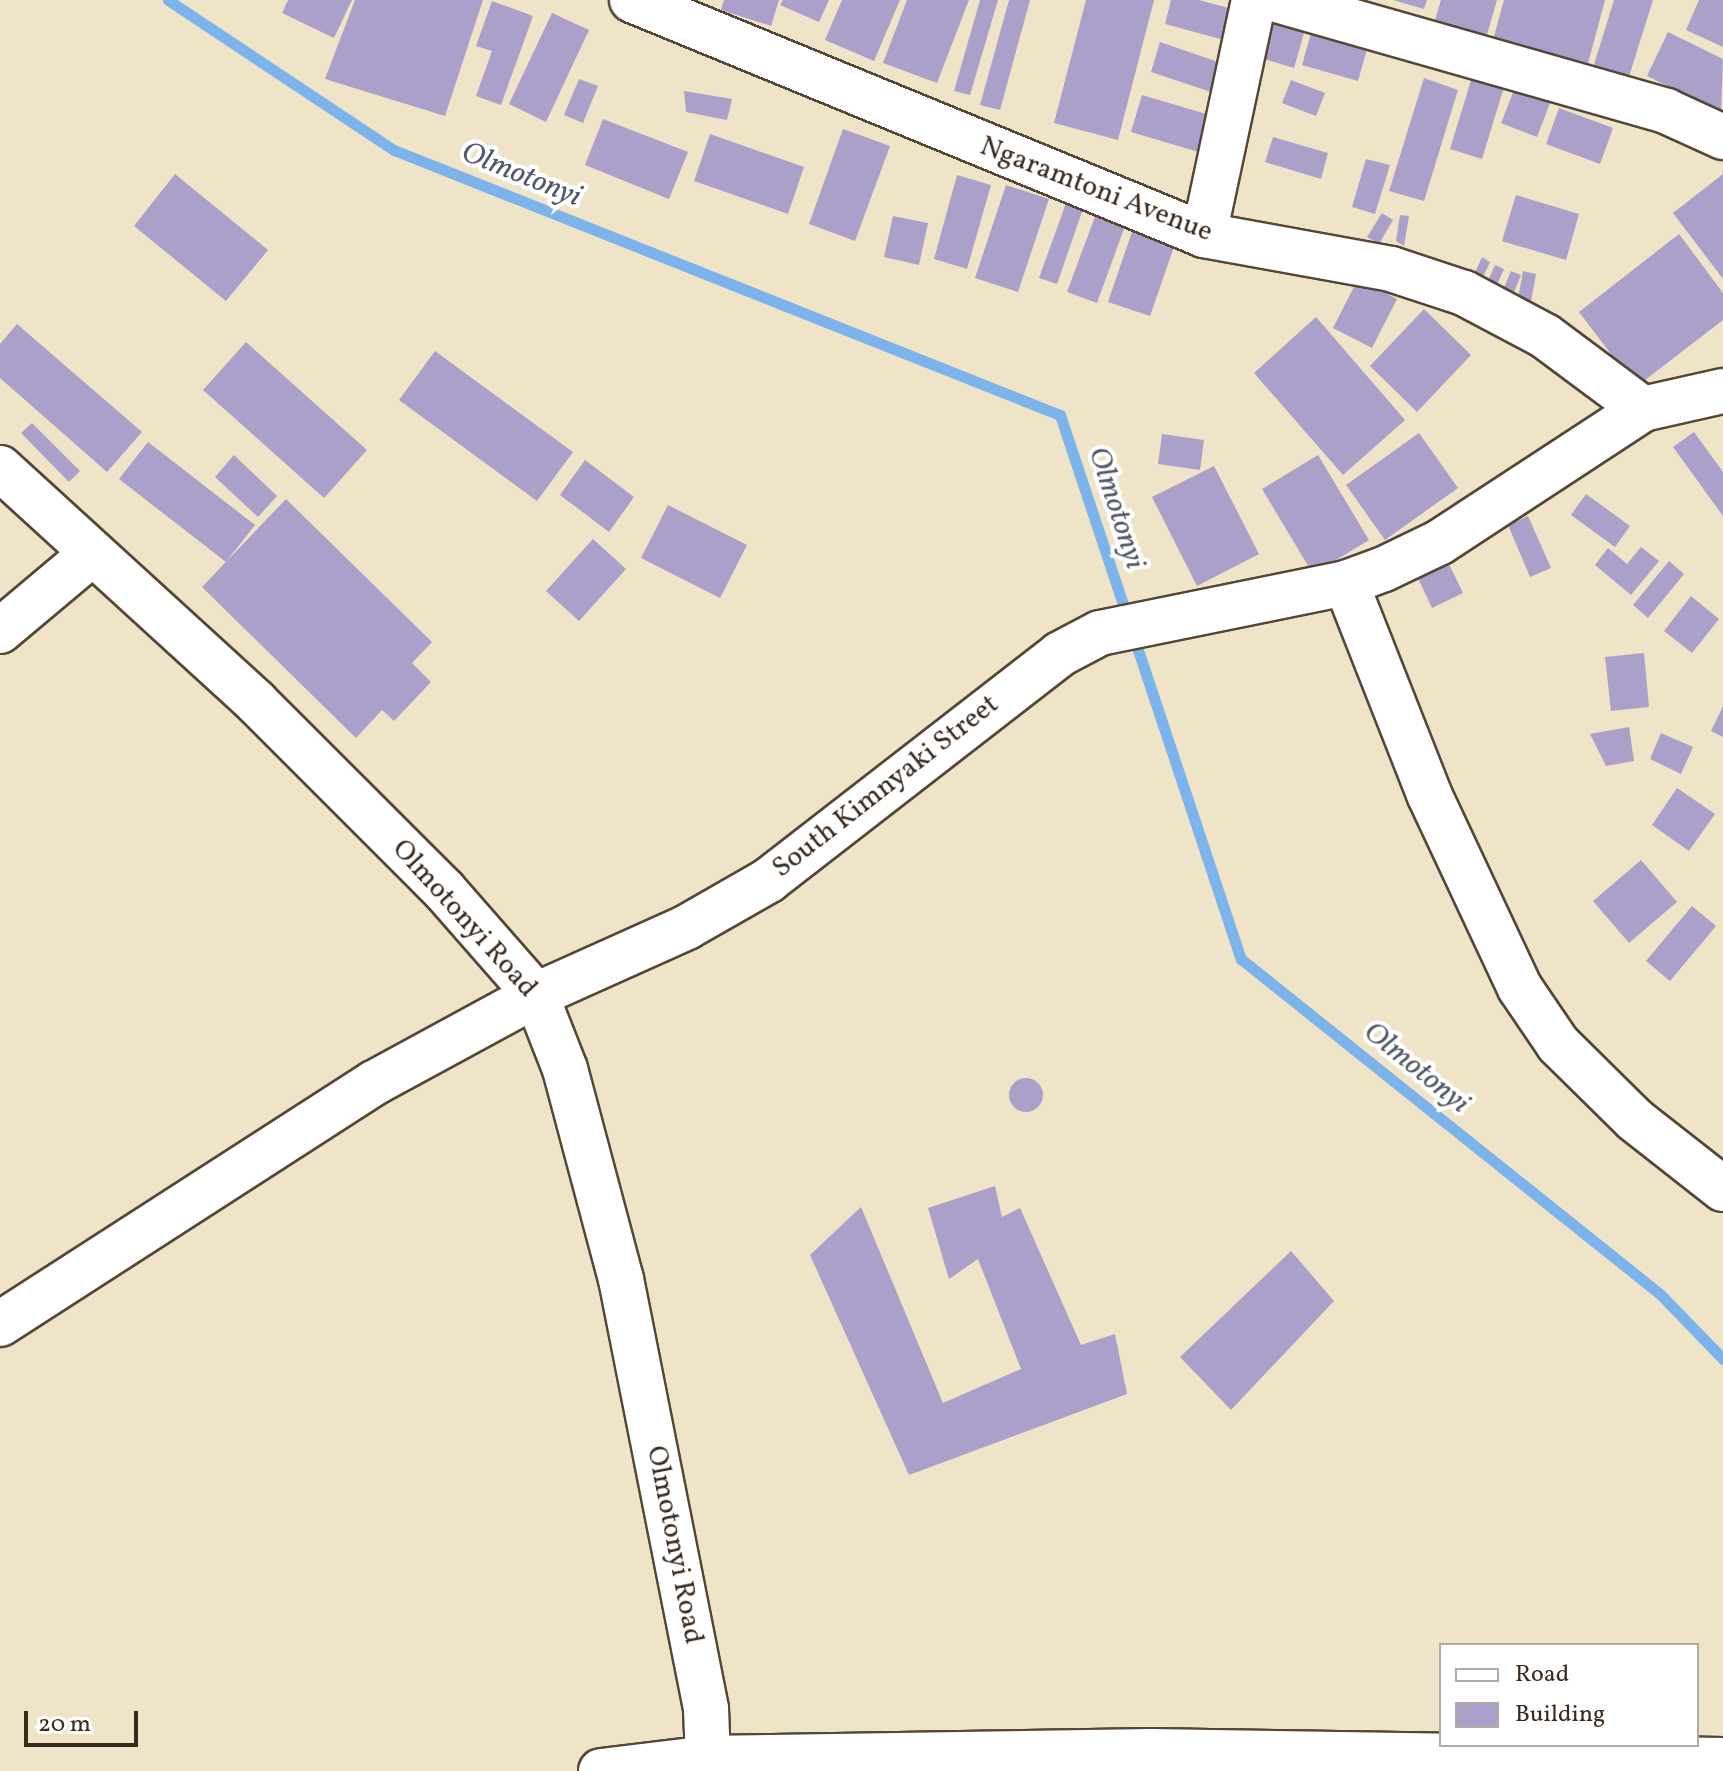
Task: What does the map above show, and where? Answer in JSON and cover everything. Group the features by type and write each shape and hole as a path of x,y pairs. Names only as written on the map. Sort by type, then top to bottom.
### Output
{"main road":[{"name":"Ngaramtoni Avenue","path":"632,0 1204,235 1391,269 1464,293 1545,336 1643,409"},
{"path":"1204,235 1254,0"},
{"path":"1277,0 1666,111 1723,137"},
{"path":"1643,409 1723,391"},
{"name":"South Kimnyaki Street","path":"0,1324 374,1083 536,995 687,927 769,880 946,747 1035,668 1100,633 1177,614 1346,583 1440,542 1643,409"},
{"name":"Olmotonyi Road","path":"0,468 355,801 444,890 536,995 565,1069 621,1279 706,1709 708,1758"},
{"path":"0,631 93,553"},
{"path":"1346,583 1429,794 1520,988 1558,1044 1635,1120 1723,1189"},
{"path":"601,1771 708,1758 1151,1751 1723,1760"}],"building":[{"path":"288,0 352,0 334,38 282,13"},
{"path":"355,0 483,0 445,116 325,79"},
{"path":"724,0 779,0 771,26 721,10"},
{"path":"783,0 829,0 819,22 780,5"},
{"path":"842,0 900,0 874,61 825,40"},
{"path":"907,0 969,0 937,83 883,63"},
{"path":"980,0 998,0 970,95 954,91"},
{"path":"1009,0 1030,0 1000,110 980,105"},
{"path":"1086,0 1154,0 1118,140 1054,123"},
{"path":"1171,0 1199,0 1243,12 1235,43 1165,24"},
{"path":"1393,0 1427,0 1424,9"},
{"path":"1441,0 1497,0 1482,52 1430,37"},
{"path":"1504,0 1605,0 1587,67 1493,40"},
{"path":"1614,0 1653,0 1627,83 1592,71"},
{"path":"1699,0 1723,0 1723,47 1686,30"},
{"path":"492,1 533,16 501,105 476,96 492,51 476,46"},
{"path":"552,13 589,30 546,122 509,104"},
{"path":"1269,16 1306,26 1294,68 1257,57"},
{"path":"1668,32 1723,59 1721,112 1647,76"},
{"path":"1311,33 1367,49 1358,81 1302,65"},
{"path":"1160,42 1224,64 1214,93 1151,72"},
{"path":"1476,64 1508,74 1482,159 1450,149"},
{"path":"1424,78 1458,90 1424,201 1389,191"},
{"path":"579,79 598,86 583,123 564,115"},
{"path":"1291,80 1325,93 1316,116 1282,103"},
{"path":"1516,85 1552,98 1537,137 1501,123"},
{"path":"684,91 732,99 727,120 686,112"},
{"path":"1142,95 1213,116 1202,153 1131,132"},
{"path":"1559,108 1613,128 1600,164 1546,144"},
{"path":"603,119 688,152 669,199 585,165"},
{"path":"843,129 890,146 855,241 809,224"},
{"path":"710,134 804,167 788,214 694,181"},
{"path":"1273,137 1328,153 1321,179 1265,162"},
{"path":"1366,159 1390,165 1375,214 1352,207"},
{"path":"175,174 268,250 226,301 134,226"},
{"path":"1723,174 1723,279 1673,213"},
{"path":"957,175 991,185 967,269 934,259"},
{"path":"1006,185 1049,199 1018,292 975,278"},
{"path":"1516,195 1579,214 1566,260 1502,241"},
{"path":"1066,203 1083,209 1057,284 1039,278"},
{"path":"1097,211 1126,223 1097,303 1067,292"},
{"path":"1382,213 1393,220 1379,244 1367,237"},
{"path":"1400,215 1409,216 1404,246 1396,241"},
{"path":"893,216 928,223 919,265 884,257"},
{"path":"1134,226 1176,241 1150,316 1108,302"},
{"path":"1679,234 1723,293 1723,320 1636,387 1579,312"},
{"path":"1482,257 1490,262 1480,283 1472,279"},
{"path":"1495,265 1504,269 1494,291 1485,287"},
{"path":"1511,271 1521,275 1509,304 1499,299"},
{"path":"1523,271 1536,274 1528,318 1515,316"},
{"path":"1358,279 1397,299 1372,348 1333,328"},
{"path":"1424,309 1471,355 1417,412 1370,366"},
{"path":"1316,317 1405,420 1343,475 1254,373"},
{"path":"17,324 142,432 107,472 0,378 0,344"},
{"path":"246,342 367,450 324,498 203,390"},
{"path":"435,351 573,452 537,501 399,400"},
{"path":"32,423 80,471 69,482 21,433"},
{"path":"1694,432 1723,472 1723,516 1673,447"},
{"path":"1419,433 1458,488 1385,540 1346,485"},
{"path":"1162,434 1204,440 1200,470 1158,464"},
{"path":"148,442 255,525 226,562 119,479"},
{"path":"234,455 277,496 258,517 215,477"},
{"path":"1318,455 1369,540 1313,574 1262,489"},
{"path":"585,460 634,497 609,532 560,495"},
{"path":"1214,466 1259,554 1197,586 1152,497"},
{"path":"1586,494 1630,526 1615,547 1571,515"},
{"path":"286,499 432,642 412,663 431,682 394,721 382,710 356,738 202,587"},
{"path":"668,505 747,545 720,598 641,558"},
{"path":"1528,516 1551,568 1530,577 1508,525"},
{"path":"593,539 626,569 579,621 546,591"},
{"path":"1641,547 1659,561 1631,595 1595,565 1608,548 1627,564"},
{"path":"1446,558 1463,593 1432,608 1416,574"},
{"path":"1669,561 1684,574 1648,618 1633,605"},
{"path":"1691,596 1719,619 1692,653 1664,631"},
{"path":"1644,653 1649,707 1611,711 1605,657"},
{"path":"1723,706 1723,737 1711,731"},
{"path":"1629,727 1634,761 1606,766 1590,734"},
{"path":"1661,733 1693,747 1681,774 1650,759"},
{"path":"1677,788 1715,814 1689,851 1652,825"},
{"path":"1641,860 1677,902 1629,943 1593,901"},
{"path":"1692,906 1716,926 1670,981 1646,961"},
{"path":"1026,1078 1038,1083 1043,1095 1038,1107 1026,1112 1014,1107 1009,1095 1014,1083"},
{"path":"995,1186 1002,1217 1020,1208 1081,1345 1115,1334 1127,1394 909,1475 810,1255 861,1207 943,1403 1021,1369 978,1259 949,1279 928,1208"},
{"path":"1291,1251 1334,1301 1231,1410 1180,1357"}],"waterway":[{"name":"Olmotonyi","path":"168,0 394,150 1060,415 1128,619"},
{"name":"Olmotonyi","path":"1133,635 1241,959 1660,1294 1723,1359"}]}
